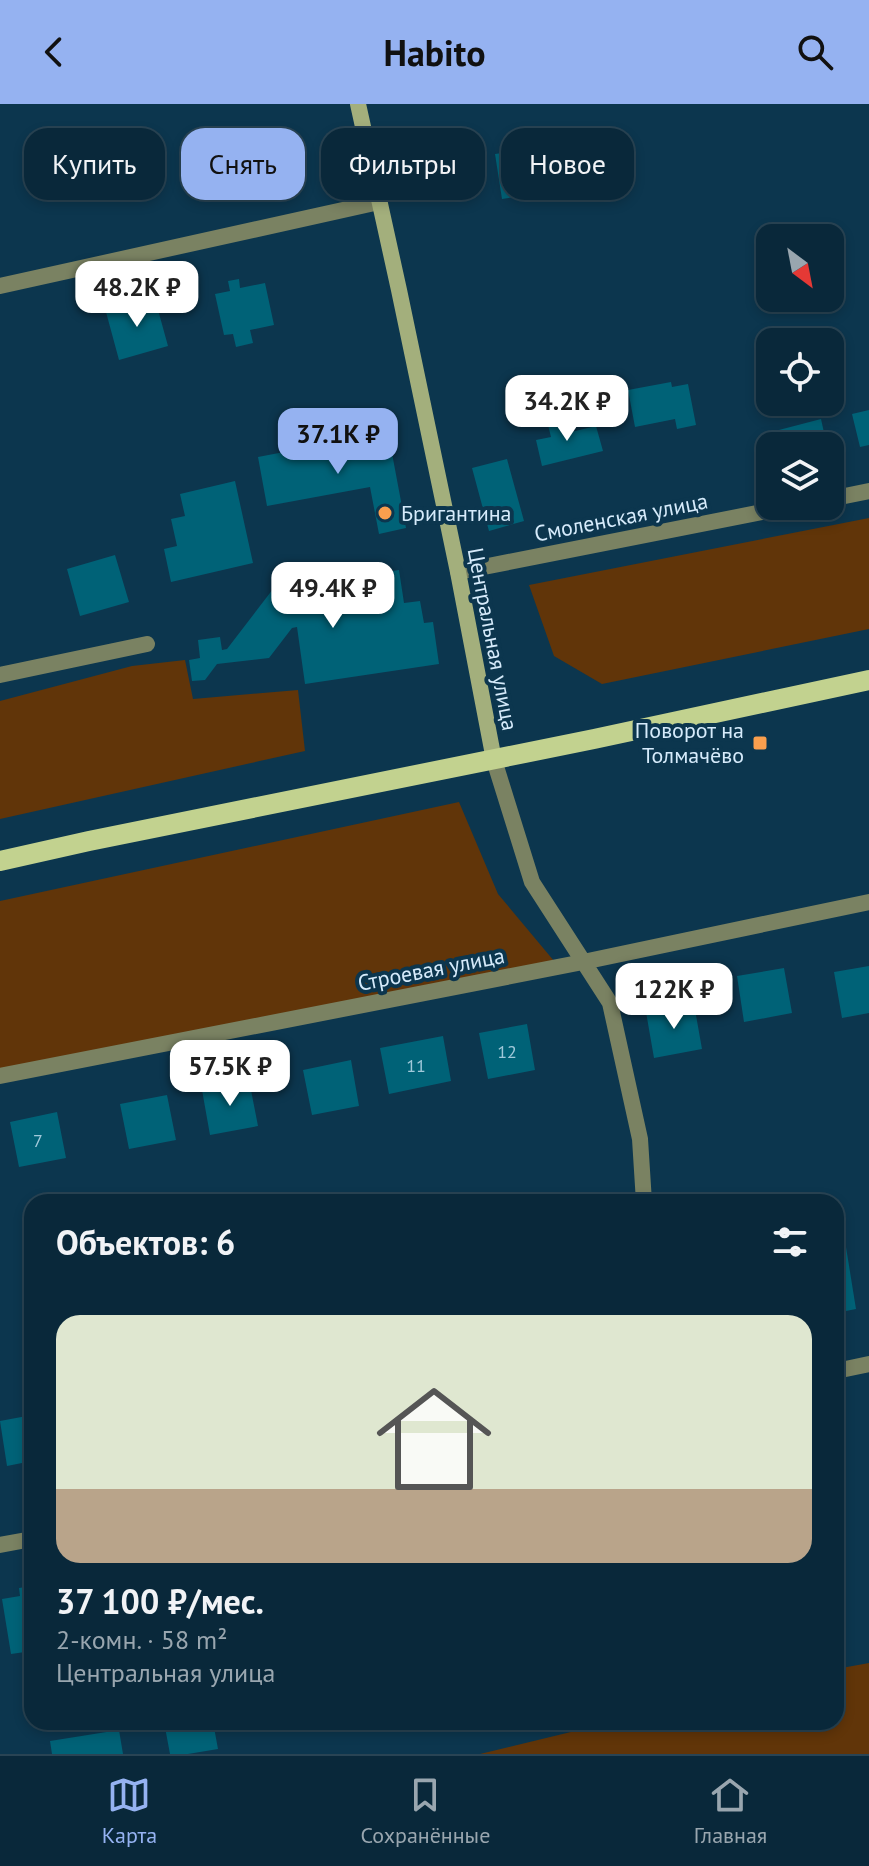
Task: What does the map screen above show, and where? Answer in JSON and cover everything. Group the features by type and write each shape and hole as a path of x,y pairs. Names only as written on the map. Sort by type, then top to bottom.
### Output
{"main road":[{"path":"0,861 869,680"}],"street":[{"name":"Центральная улица","path":"358,104 458,572 494,760"},
{"path":"0,286 379,202"},
{"path":"844,496 869,491"},
{"name":"Смоленская улица","path":"458,572 756,513"},
{"path":"0,675 147,644"},
{"path":"494,760 532,882 610,1003 640,1139 643,1194"},
{"name":"Строевая улица","path":"0,1076 583,962 869,902"},
{"path":"844,1369 869,1364"},
{"path":"0,1545 24,1540"}],"shaded area":[{"path":"869,518 869,629 602,684 554,656 529,585"},
{"path":"185,660 193,699 298,690 305,751 0,819 0,701 132,666"},
{"path":"459,802 498,894 554,961 0,1069 0,901"},
{"path":"869,1663 869,1754 480,1754 579,1730 844,1730 844,1668"}],"building":[{"path":"501,153 501,193 495,154"},
{"path":"239,279 240,288 265,283 274,325 250,330 253,343 236,347 233,334 224,335 215,294 230,291 228,281"},
{"path":"155,299 168,346 119,360 106,312"},
{"path":"671,382 672,387 688,384 696,425 677,429 675,419 635,427 628,390"},
{"path":"869,410 869,445 860,447 852,414"},
{"path":"557,414 558,418 564,417 567,433 596,426 603,451 542,466 536,440 551,437 547,421"},
{"path":"821,419 824,432 775,432"},
{"path":"388,432 406,528 379,534 370,487 267,506 258,457"},
{"path":"507,459 524,521 489,531 472,468"},
{"path":"235,481 253,563 171,582 164,549 177,546 171,519 185,516 180,494"},
{"path":"115,555 129,602 80,616 67,569"},
{"path":"399,570 404,603 420,601 424,623 433,622 439,664 305,684 297,627 292,628 269,658 217,664 205,680 192,681 189,660 200,658 198,640 220,637 222,650 227,649 273,589"},
{"path":"869,966 869,1013 842,1018 834,972"},
{"path":"784,968 792,1013 744,1022 737,976"},
{"path":"694,1004 702,1049 654,1058 646,1012"},
{"path":"527,1024 535,1070 488,1079 479,1033"},
{"path":"443,1036 451,1081 389,1094 380,1048"},
{"path":"351,1060 359,1106 312,1115 303,1070"},
{"path":"249,1080 258,1126 210,1135 202,1090"},
{"path":"167,1095 176,1140 129,1149 120,1104"},
{"path":"57,1112 66,1158 19,1167 10,1122"},
{"path":"844,1247 856,1309 844,1311"},
{"path":"24,1416 24,1463 7,1466 0,1421"},
{"path":"24,1587 24,1652 11,1654 2,1599 20,1596 19,1588"},
{"path":"119,1730 123,1754 52,1754 50,1741"},
{"path":"166,1730 214,1730 218,1749 170,1754"}],"place":[{"name":"Бригантина","path":"385,513"},
{"name":"Поворот на Толмачёво","path":"760,743"}]}
